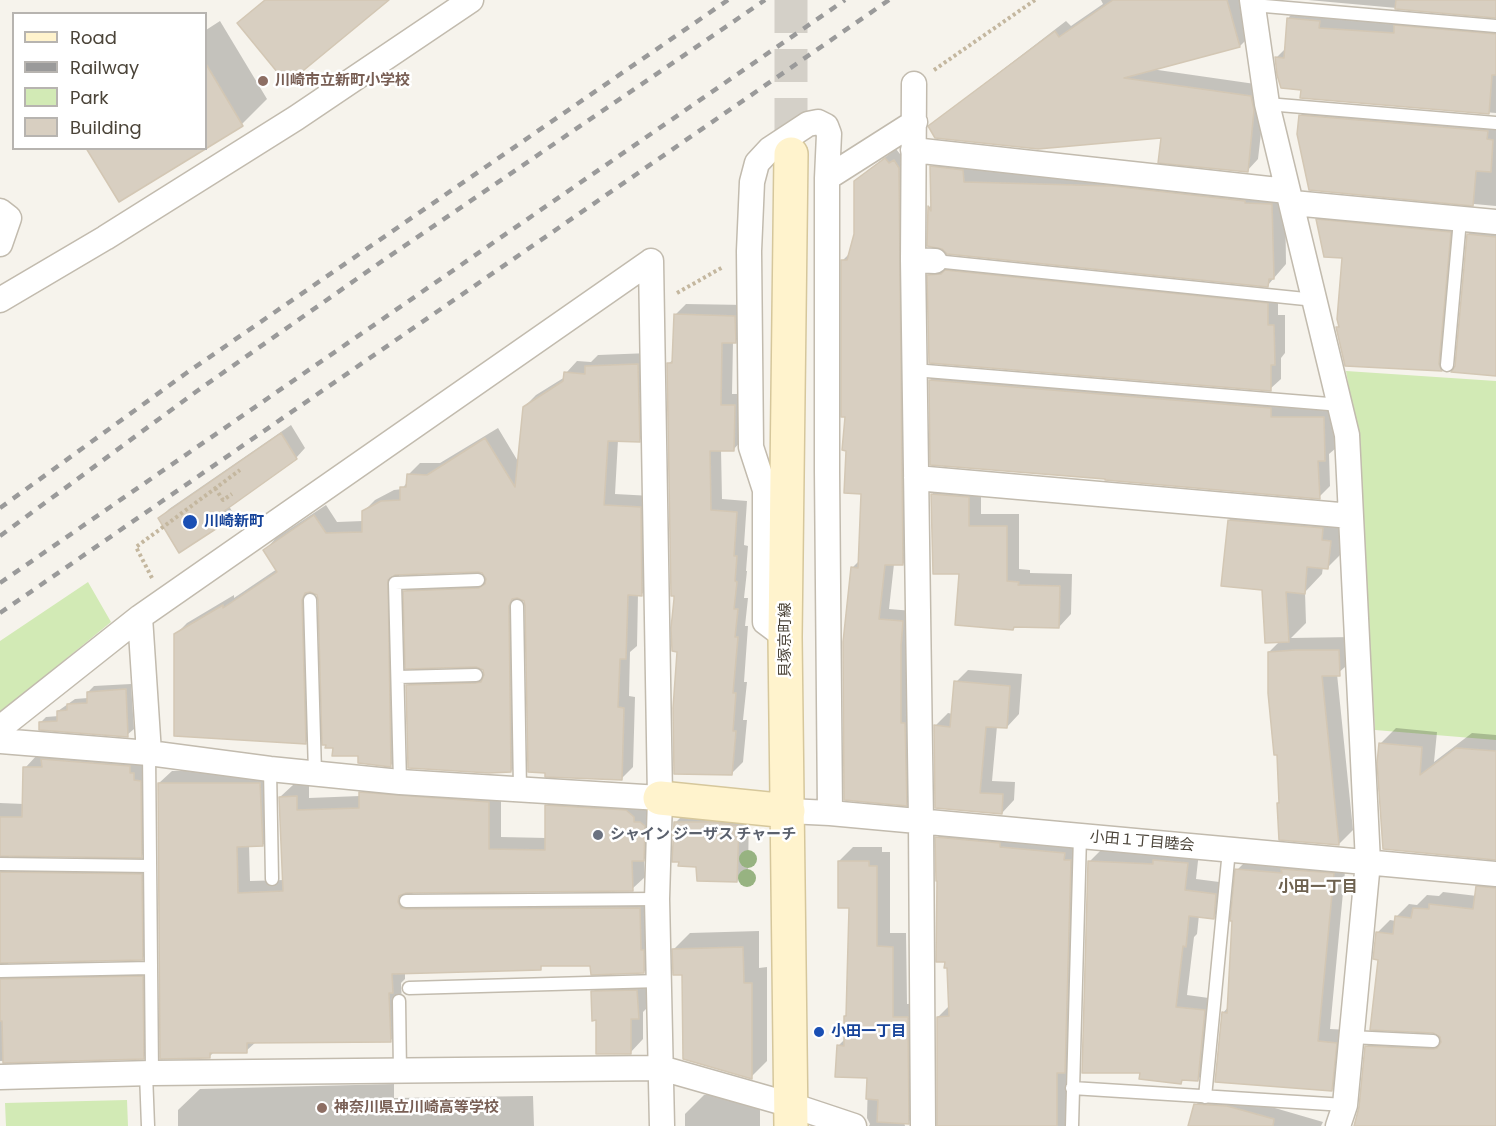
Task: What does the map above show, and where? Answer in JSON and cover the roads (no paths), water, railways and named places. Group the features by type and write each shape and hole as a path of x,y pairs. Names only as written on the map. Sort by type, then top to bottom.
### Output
{"street":[{"path":"0,300 105,238 296,118 471,0"},
{"path":"1253,3 1268,104 1347,435 1368,862 1341,1115"},
{"path":"914,84 913,150 924,260 914,370 921,821 922,1126"},
{"path":"827,178 915,122"},
{"path":"785,637 765,622 765,490 751,447 749,251 752,182 757,163 770,149 808,124 818,123 826,126 829,134 827,471 830,813"},
{"path":"913,150 1460,220 1496,222"},
{"name":"貝塚京町線","path":"791,154 785,637 791,1115"},
{"path":"0,211 9,218 0,244"},
{"path":"0,728 140,617 651,261 660,798 657,899 662,1126"},
{"path":"916,478 1351,516"},
{"path":"140,617 149,753"},
{"path":"0,741 149,753 270,769 400,782 660,798 788,811"},
{"name":"小田１丁目睦会","path":"788,811 921,821 1496,874"},
{"path":"0,1077 149,1073 661,1068 791,1115 854,1126"}],"lane":[{"path":"1253,3 1496,26"},
{"path":"1268,104 1496,123"},
{"path":"1447,365 1460,220"},
{"path":"924,260 1315,300"},
{"path":"914,370 1341,405"},
{"path":"400,782 394,583 478,580"},
{"path":"310,600 315,773"},
{"path":"517,606 520,790"},
{"path":"398,677 476,675"},
{"path":"148,1126 151,968 149,753"},
{"path":"270,769 272,879"},
{"path":"1072,1126 1080,836"},
{"path":"1205,1097 1229,850"},
{"path":"0,864 150,866"},
{"path":"406,901 657,899"},
{"path":"0,970 151,968"},
{"path":"409,988 659,981"},
{"path":"399,1001 400,1072"},
{"path":"1351,1037 1433,1041"},
{"path":"1072,1088 1205,1097 1341,1115"}],"tunnel":[{"path":"791,0 791,154"}],"railway":[{"path":"0,508 185,374 728,0"},
{"path":"0,536 197,391 378,264 765,0"},
{"path":"0,583 845,0"},
{"path":"0,613 889,0"}],"place":[{"name":"川崎市立新町小学校","path":"263,81"},
{"name":"川崎新町","path":"190,522"},
{"name":"シャイン ジーザス チャーチ","path":"598,835"},
{"name":"小田一丁目","path":"819,1032"},
{"name":"神奈川県立川崎高等学校","path":"322,1108"}],"district":[{"name":"小田一丁目","path":"1318,888"}]}
